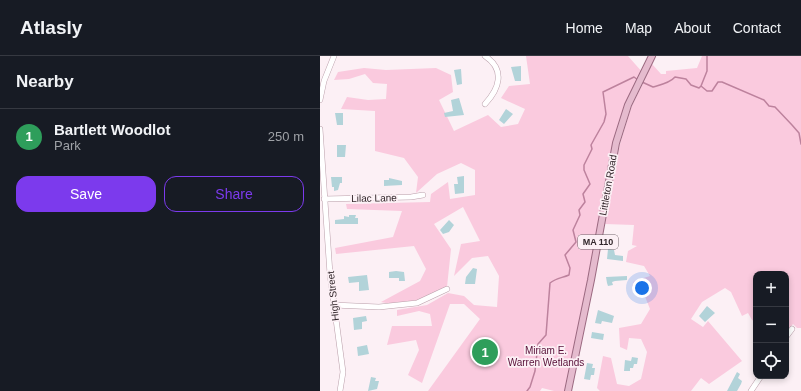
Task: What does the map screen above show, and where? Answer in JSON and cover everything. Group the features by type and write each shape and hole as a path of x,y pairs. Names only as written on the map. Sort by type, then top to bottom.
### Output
{"main road":[{"name":"Littleton Road","path":"568,391 590,287 614,150 623,118 652,56"}],"street":[{"path":"320,100 324,81 334,56"},
{"path":"485,56 497,70 498,82 495,92 485,104"},
{"name":"High Street","path":"320,129 324,199 323,212 333,305 343,372 340,391"},
{"name":"Lilac Lane","path":"324,199 411,197 423,195"},
{"path":"333,305 378,307 417,303 447,289"},
{"path":"789,334 792,330"},
{"path":"751,391 759,379"}],"green space":[{"name":"Miriam E. Warren Wetlands","path":"526,56 628,56 643,73 623,118 568,391 554,391 542,388 540,391 428,391 480,319 464,304 450,304 422,383 408,375 419,350 416,340 387,345 392,326 432,326 430,314 419,311 397,316 397,310 427,305 448,293 464,296 474,305 497,307 499,276 488,256 472,258 454,276 461,244 480,241 463,207 434,224 451,249 447,287 416,302 408,304 391,304 381,302 420,281 426,269 414,246 336,254 335,248 393,237 402,211 347,209 346,204 430,202 431,194 448,182 450,199 475,195 475,170 461,163 437,174 416,193 418,177 404,158 375,151 375,111 341,109 347,97 368,100 386,99 387,84 373,83 365,74 349,79 334,80 338,72 364,68 386,70 436,68 451,75 453,92 439,100 454,131 488,115 501,127 518,124 525,109 501,98 509,86 530,84"},
{"path":"702,56 801,56 801,328 797,328 793,324 789,329 789,271 753,271 753,320 748,313 742,316 731,292 725,288 702,302 691,319 703,327 708,321 742,361 709,384 701,378 691,391 600,391 597,388 603,356 611,358 617,384 629,386 641,379 647,352 641,339 629,338 627,350 620,347 619,328 641,324 650,309 642,289 632,286 634,281 650,276 644,266 626,262 628,251 637,246 632,245 634,225 605,224 620,144 631,108 652,64 661,74 666,74 666,71 697,68"}],"building":[{"path":"521,66 521,81 515,81 511,67"},
{"path":"461,69 462,84 457,85 454,70"},
{"path":"459,98 464,115 445,117 444,113 453,111 451,100"},
{"path":"506,109 513,114 504,124 499,120"},
{"path":"335,113 343,113 343,125 337,125"},
{"path":"337,145 346,145 345,157 337,157"},
{"path":"464,176 464,193 455,194 454,184 458,184 457,177"},
{"path":"331,177 342,177 342,183 340,183 338,190 334,191"},
{"path":"389,178 402,181 402,185 384,186 384,180 389,180"},
{"path":"349,215 356,215 355,218 358,218 358,224 335,224 335,220 344,219 344,216 349,217"},
{"path":"449,220 454,225 449,232 443,234 440,230"},
{"path":"608,249 614,250 615,255 623,256 623,261 607,259"},
{"path":"473,268 477,269 475,284 465,284 466,277"},
{"path":"389,272 404,272 405,281 399,281 399,278 389,278"},
{"path":"367,275 369,290 359,291 359,282 349,283 348,277"},
{"path":"627,276 627,280 615,281 612,282 613,285 608,286 606,277"},
{"path":"707,306 715,313 705,322 699,316"},
{"path":"598,310 614,316 612,323 602,321 601,324 595,323"},
{"path":"366,316 367,321 362,322 362,329 354,330 353,318"},
{"path":"592,332 604,334 603,340 591,338"},
{"path":"367,345 369,354 358,356 357,347"},
{"path":"632,357 638,358 637,364 634,364 633,368 630,368 630,371 624,371 625,360 631,361"},
{"path":"587,363 593,364 592,368 595,368 594,375 591,375 590,380 584,379"},
{"path":"737,372 740,374 738,378 742,381 741,384 737,391 727,391"},
{"path":"371,377 376,378 375,381 379,381 377,389 368,391"}],"waterway":[{"path":"642,82 653,87 662,85 675,77 686,79 691,85 699,88 707,71 707,56"},
{"path":"527,391 530,387 535,371 538,344 546,335 550,283 569,275 570,268 565,255 576,242 573,230 580,215 579,210 585,202 583,194 590,184 584,170 584,165 592,149 591,145 604,122 606,114 603,92 634,77 638,80"},
{"path":"701,86 707,91 712,91 718,82 722,82 764,100 769,106 775,107 799,133 801,144"}],"place":[{"name":"Bartlett Woodlot","path":"485,352"}]}
